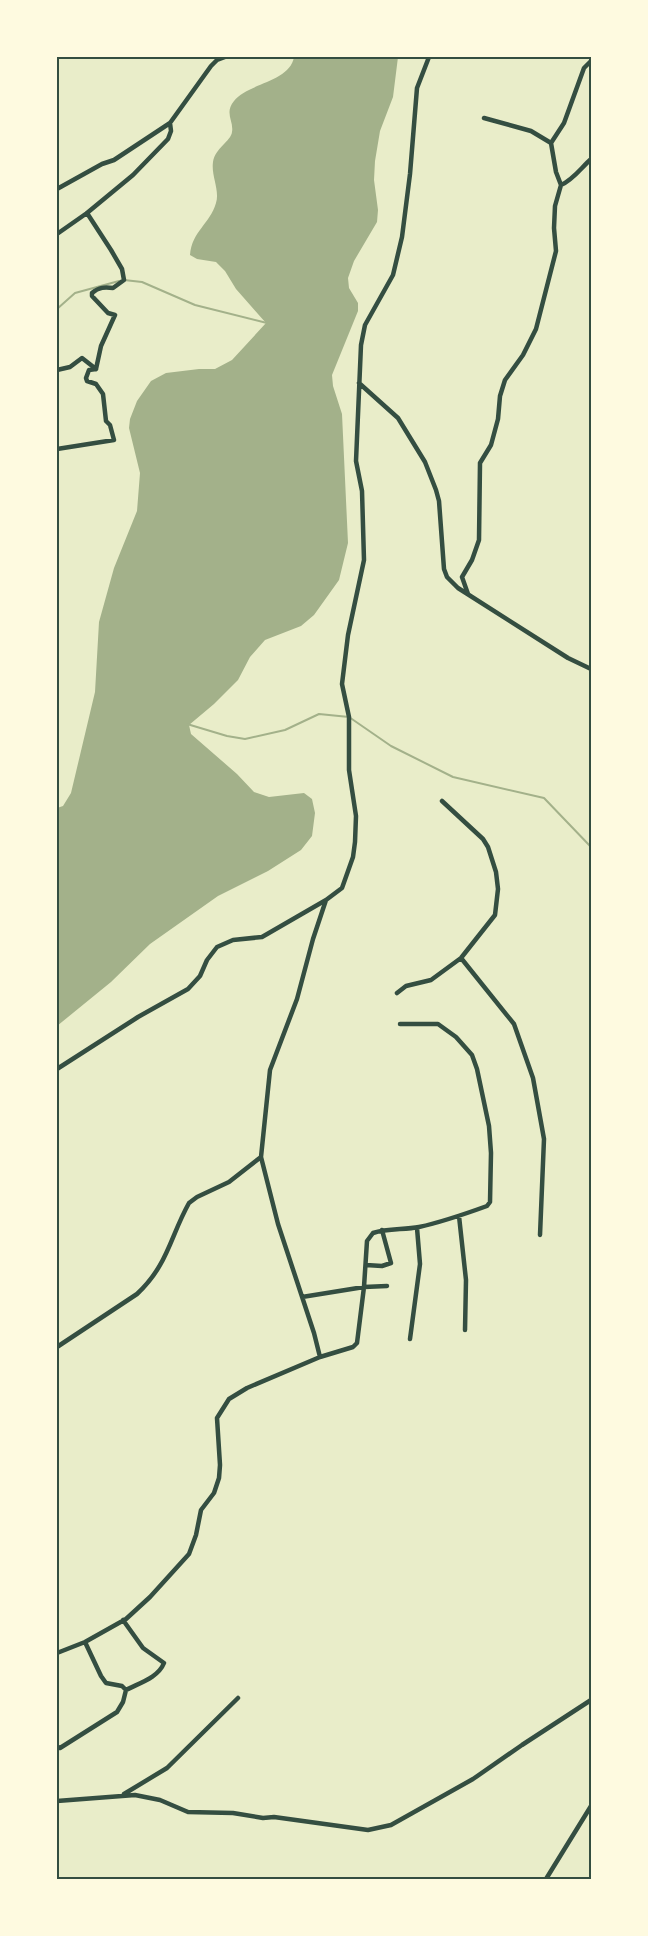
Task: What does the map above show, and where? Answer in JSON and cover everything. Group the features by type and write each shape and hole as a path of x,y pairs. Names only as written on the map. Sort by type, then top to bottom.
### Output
{"street":[{"path":"57,189 102,164 114,160 170,123 211,66 225,57"},
{"path":"57,1069 138,1017 181,994 200,976 207,960 217,947 233,939 262,937 326,900 342,888 350,867 355,842 356,816 349,770 349,717 342,684 348,635 364,560 362,491 356,461 361,345 365,325 393,275 402,237 417,88 429,57"},
{"path":"551,143 564,123 584,68 591,60"},
{"path":"468,594 462,577 472,560 479,540 480,463 490,445 498,419 500,396 506,380 536,328 544,303 547,280 556,250 555,206 561,186 551,143 531,131 484,118"},
{"path":"57,234 87,213 133,175 168,139 171,131 170,123"},
{"path":"561,186 569,182 591,159"},
{"path":"87,213 122,268 124,280 113,288 104,287 92,293 92,297 108,314 115,315 104,336 96,369"},
{"path":"57,370 70,367 82,358 96,369"},
{"path":"57,449 114,440 110,425 106,421 103,394 96,384 87,381 86,378 89,370 96,369"},
{"path":"359,383 398,418 425,462 439,501 444,569 447,577 458,588 568,658 591,669"},
{"path":"397,993 406,986 430,980 461,958 495,915 498,889 493,859 483,839 442,801"},
{"path":"320,1357 278,1224 261,1157 270,1070 301,985 326,900"},
{"path":"461,958 514,1024 533,1078 544,1139 540,1234"},
{"path":"57,1653 85,1642 123,1620 156,1591 183,1562 192,1548 201,1510 214,1493 219,1478 217,1418 229,1399 247,1388 320,1357 355,1346 358,1339 369,1238 373,1233 417,1227 459,1216 487,1206 490,1202 492,1194 489,1126 477,1068 472,1055 456,1037 438,1024 400,1024"},
{"path":"57,1347 141,1290 164,1260 189,1203 229,1182 261,1157"},
{"path":"459,1216 466,1280 465,1330"},
{"path":"410,1338 420,1264 417,1227"},
{"path":"366,1264 382,1266 391,1263 382,1230"},
{"path":"302,1297 364,1287 387,1286"},
{"path":"123,1620 143,1648 164,1663 162,1670 151,1678 126,1690"},
{"path":"85,1642 106,1683 122,1686 126,1690"},
{"path":"57,1748 117,1712 126,1690"},
{"path":"122,1796 167,1768 238,1698"},
{"path":"57,1801 135,1795 153,1798 188,1812 274,1817 368,1830 380,1829 473,1779 591,1700"},
{"path":"546,1879 591,1806"}],"shaded area":[{"path":"294,57 398,57 393,97 380,131 375,161 377,222 354,261 348,278 349,288 358,303 358,311 332,375 342,414 348,543 339,580 314,615 301,626 265,640 250,657 238,680 189,725 191,734 254,792 269,797 304,793 312,799 315,813 312,836 301,850 268,871 218,896 150,944 111,982 57,1026 57,808 63,806 71,793 95,692 99,622 114,568 137,511 140,473 129,428 130,419 137,401 151,381 166,373 215,369 232,360 266,323 216,262 197,259 190,255 194,240 210,217 216,203 213,162 214,157 231,135 231,105 240,95 285,72"}],"waterway":[{"path":"124,280 142,282 195,305 267,323"},
{"path":"57,309 75,293 119,281"},
{"path":"187,724 245,739 285,730 319,714 349,717 391,746 453,777 544,798 591,847"}]}
